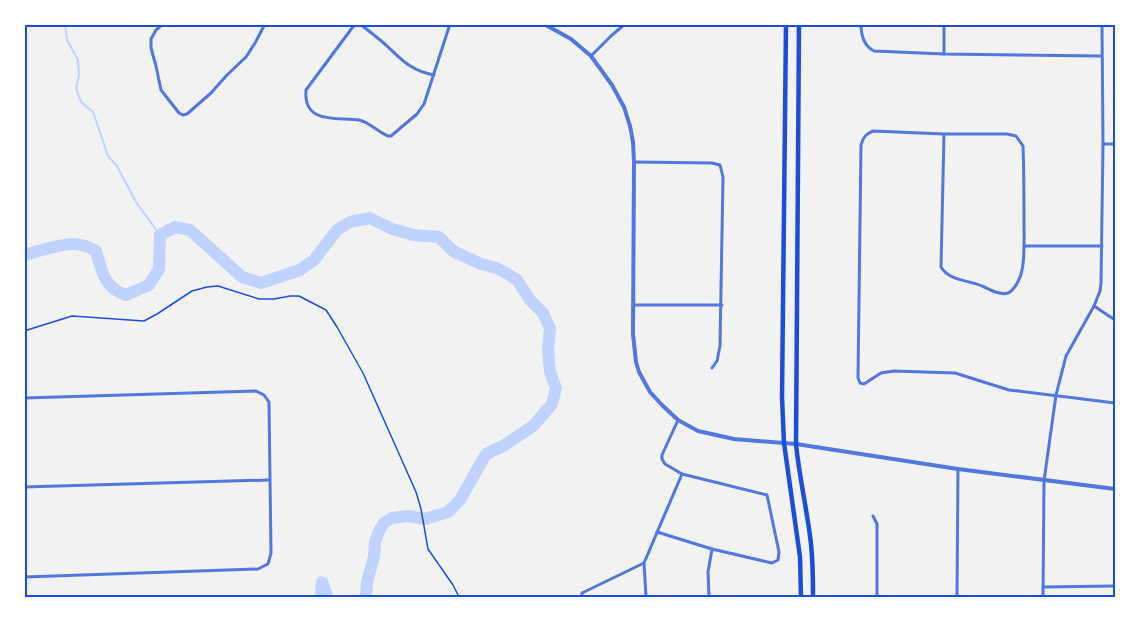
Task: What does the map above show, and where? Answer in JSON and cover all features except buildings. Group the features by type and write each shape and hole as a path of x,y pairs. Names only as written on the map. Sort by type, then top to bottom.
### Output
{"main road":[{"path":"786,24 782,397 784,443 800,557 801,597"},
{"path":"799,24 796,444 813,562 813,597"}],"street":[{"path":"163,24 151,39 161,90 179,113 183,114 187,114 211,93 246,57 265,24"},
{"path":"355,24 306,90 307,102 314,113 321,117 361,120 383,134 391,136 417,114 424,104 450,24"},
{"path":"360,24 400,60 421,73 434,75"},
{"path":"544,24 571,39 591,56 624,106 633,142 634,162 634,350 639,372 655,398 678,420 698,430 734,439 796,444 958,469 1115,489"},
{"path":"591,56 625,24"},
{"path":"861,24 864,41 868,48 874,51 1102,56"},
{"path":"944,24 944,54"},
{"path":"1043,597 1044,481 1056,395 1066,356 1100,291 1103,144 1102,24"},
{"path":"944,134 941,267 949,276 978,284 1001,294 1008,293 1015,286 1022,271 1023,146 1016,136 873,131 866,134 862,140 858,378 860,383 864,384 881,373 894,371 955,373 1009,390 1115,403"},
{"path":"1103,144 1115,144"},
{"path":"634,162 720,165 723,177 722,306 720,346 717,361 712,368"},
{"path":"1024,246 1102,246"},
{"path":"633,304 722,306"},
{"path":"1094,306 1115,320"},
{"path":"24,398 256,391 264,395 269,402 271,553 268,564 258,570 24,577"},
{"path":"657,532 712,549 772,563 778,560 779,552 767,495 682,474 665,464 662,459 678,420"},
{"path":"957,597 958,469"},
{"path":"646,597 644,563 682,474"},
{"path":"24,487 269,480"},
{"path":"873,516 877,524 877,597"},
{"path":"709,597 708,572 712,549"},
{"path":"582,597 582,593 644,563"},
{"path":"1043,587 1115,586"}],"path":[{"path":"24,331 72,316 144,321 192,291 218,286 259,299 299,296 326,310 363,373 416,492 422,509 428,549 459,597"}],"water":[{"path":"320,576 327,578 334,597 315,597 316,580"}],"waterway":[{"path":"65,24 67,40 78,60 79,75 76,88 81,102 93,112 108,156 117,166 136,202 160,235"},
{"path":"24,255 61,245 78,244 87,247 96,251 108,283 126,295 149,285 159,269 160,235 175,227 190,230 242,277 261,283 300,270 314,260 337,230 350,222 370,218 392,229 413,235 439,237 453,251 496,268 517,280 530,300 543,313 550,328 548,350 550,372 556,388 552,404 533,426 503,446 486,454 460,500 448,512 425,519 407,516 392,518 384,523 375,542 366,597"}]}
